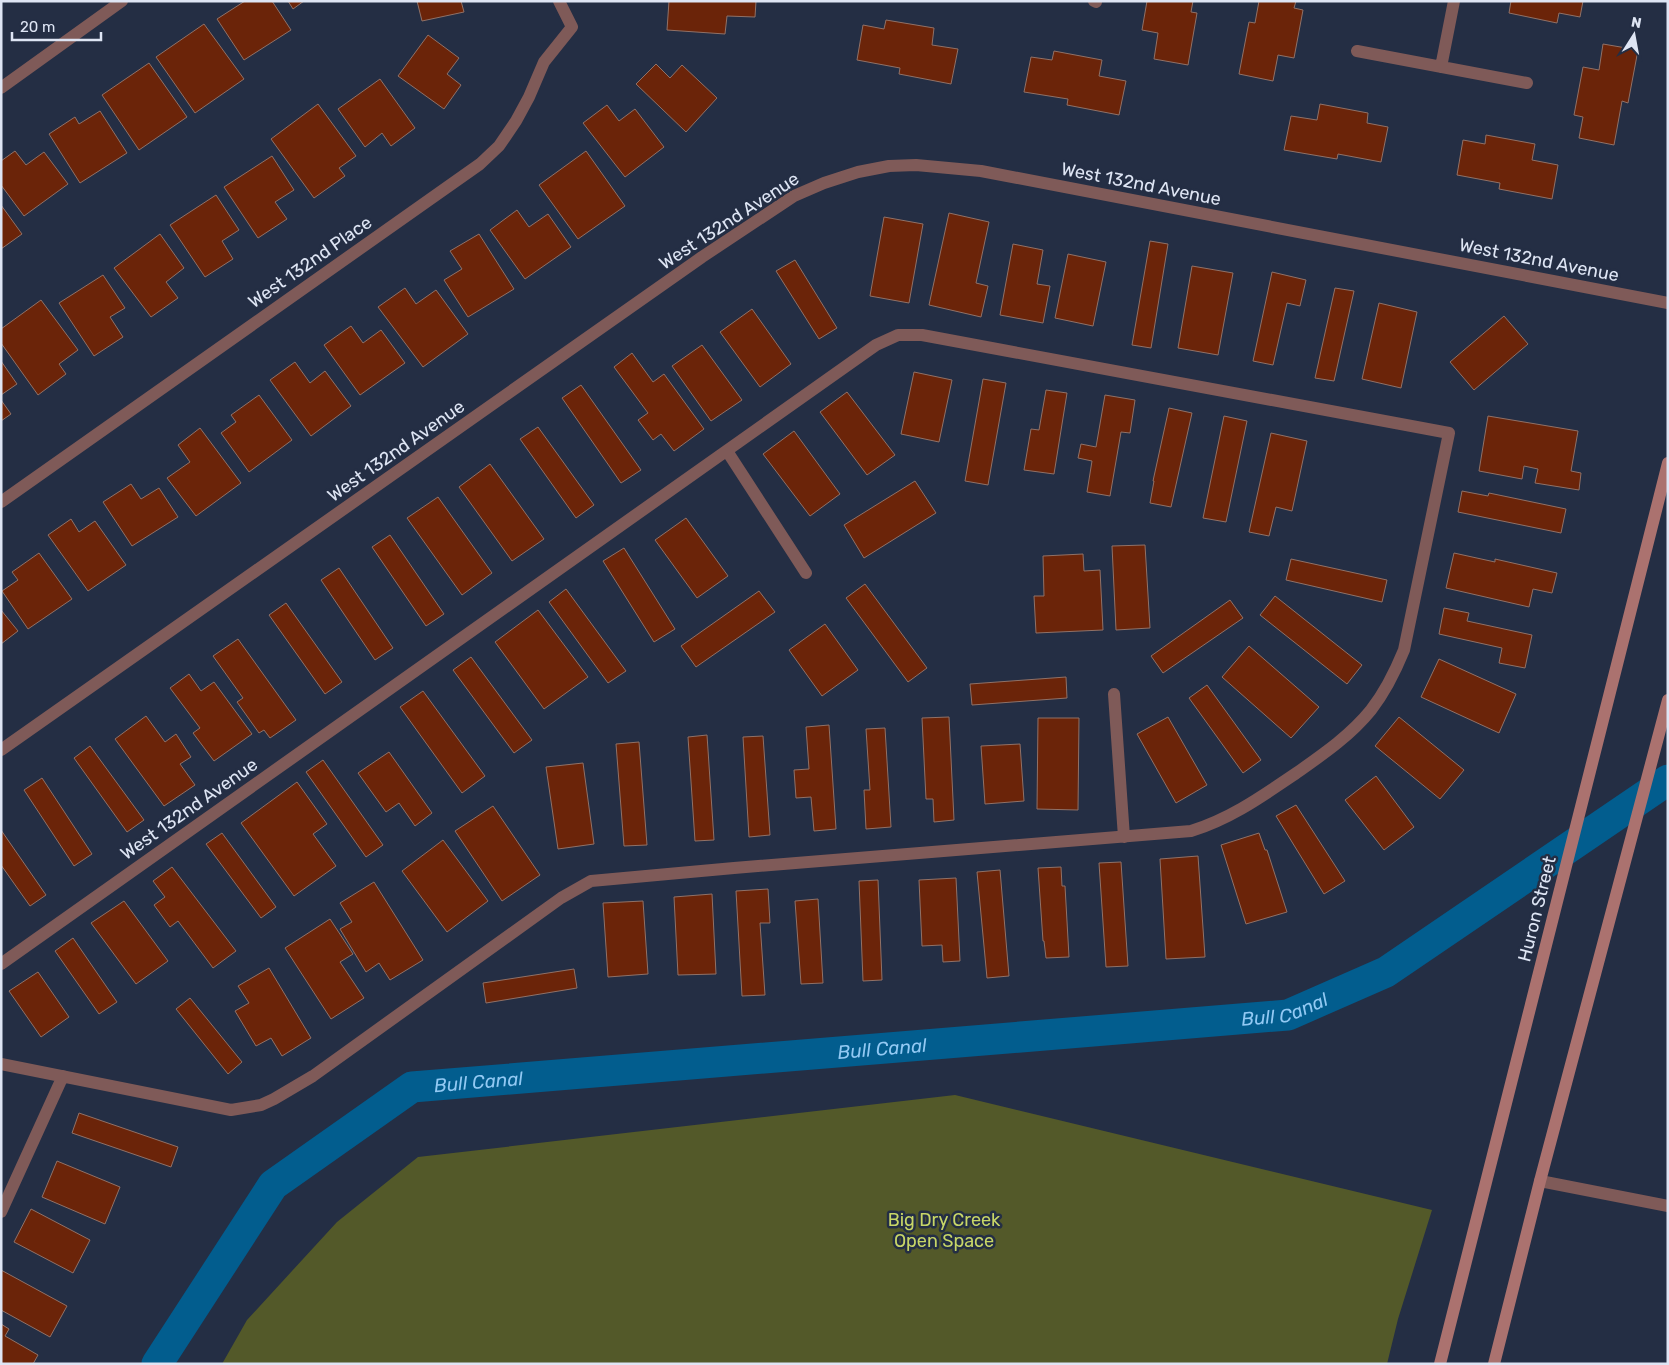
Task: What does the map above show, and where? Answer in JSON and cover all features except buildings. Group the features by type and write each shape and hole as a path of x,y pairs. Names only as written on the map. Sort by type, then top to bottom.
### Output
{"main road":[{"name":"Huron Street","path":"1440,1364 1668,463"},
{"path":"1494,1364 1540,1181 1668,700"}],"street":[{"path":"1,88 122,1"},
{"name":"West 132nd Place","path":"1,502 480,164 499,146 516,121 544,62 572,27 559,1"},
{"path":"1441,67 1454,1"},
{"path":"1357,52 1526,83"},
{"name":"West 132nd Avenue","path":"1,750 702,257 794,196 824,183 858,172 889,166 916,165 981,171 1668,303"},
{"name":"West 132nd Avenue","path":"1,964 876,345 898,335 922,335 1448,433 1404,650 1393,677 1370,711 1352,730 1323,754 1246,808 1192,831 1124,836"},
{"path":"727,451 806,573"},
{"path":"1,1064 231,1110 261,1105 313,1076 561,898 591,881 1124,836 1114,694"},
{"path":"1,1212 63,1076"},
{"path":"1540,1181 1668,1206"}],"green space":[{"name":"Big Dry Creek Open Space","path":"955,1095 1432,1210 1398,1319 1387,1364 222,1364 247,1320 337,1222 418,1157"}],"waterway":[{"name":"Bull Canal","path":"157,1364 273,1185 412,1087 1288,1015 1386,972 1668,780"}]}
